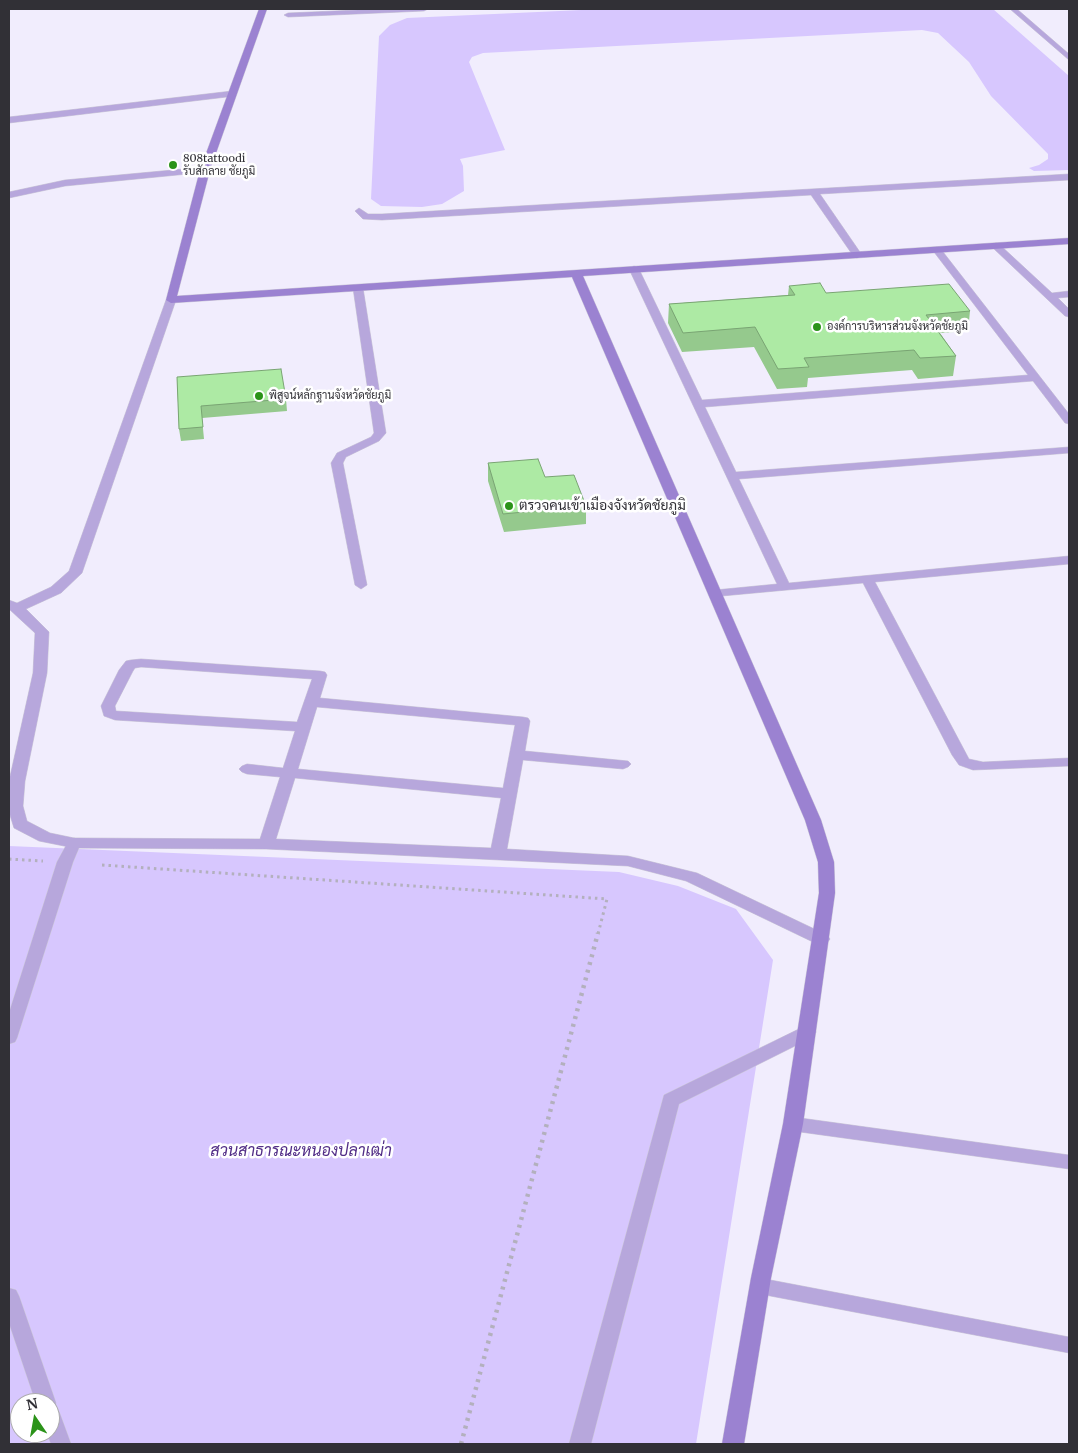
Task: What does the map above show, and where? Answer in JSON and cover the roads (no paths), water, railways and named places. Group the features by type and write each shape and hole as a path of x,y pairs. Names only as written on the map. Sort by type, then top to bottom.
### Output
{"street":[{"path":"263,9 205,170 171,300 75,573 56,590 13,606 42,632 40,673 16,781 14,806 20,824 46,837 74,843 266,844 628,861 691,877 820,938"},
{"path":"9,120 232,94"},
{"path":"171,300 1069,241"},
{"path":"576,273 813,820 826,862 827,893 793,1124 760,1286 733,1444"},
{"path":"266,844 320,675 142,663 131,664 126,670 108,706 109,713 115,716 302,727"},
{"path":"311,702 522,720 498,854"},
{"path":"516,755 623,764"},
{"path":"246,769 509,794"},
{"path":"580,1444 671,1100 807,1032"}],"lane":[{"path":"288,15 424,9"},
{"path":"1013,9 1069,58"},
{"path":"9,195 66,183 205,170"},
{"path":"359,211 366,217 382,217 1069,177"},
{"path":"813,191 857,255"},
{"path":"996,246 1069,314"},
{"path":"937,250 1069,421"},
{"path":"634,270 785,587"},
{"path":"358,288 380,433 375,439 341,455 337,463 361,585"},
{"path":"1051,296 1069,294"},
{"path":"698,404 1036,378"},
{"path":"732,476 1069,450"},
{"path":"715,594 1069,560"},
{"path":"867,579 964,762 973,766 1069,762"},
{"path":"9,1038 65,862 74,843"},
{"path":"793,1124 1069,1162"},
{"path":"760,1286 1069,1345"},
{"path":"9,1296 43,1393"}],"place":[{"name":"808tattoodi รับสักลาย ชัยภูมิ","path":"173,165"},
{"name":"องค์การบริหารส่วนจังหวัดชัยภูมิ","path":"817,327"},
{"name":"พิสูจน์หลักฐานจังหวัดชัยภูมิ","path":"259,396"},
{"name":"ตรวจคนเข้าเมืองจังหวัดชัยภูมิ","path":"509,506"}],"park label":[{"name":"สวนสาธารณะหนองปลาเฒ่า","path":"301,1151"}]}
